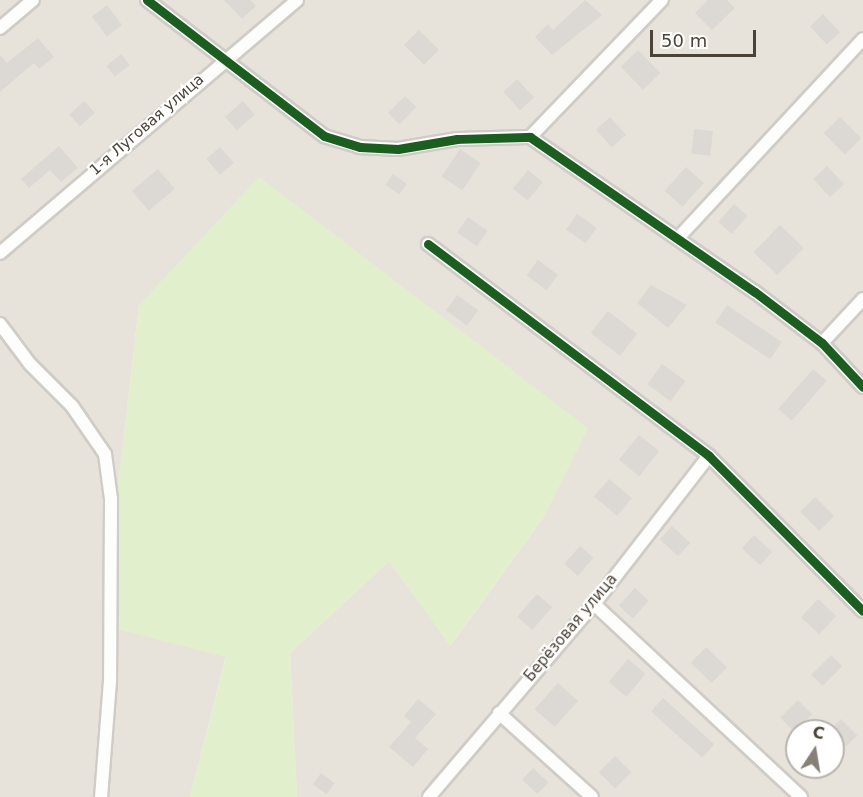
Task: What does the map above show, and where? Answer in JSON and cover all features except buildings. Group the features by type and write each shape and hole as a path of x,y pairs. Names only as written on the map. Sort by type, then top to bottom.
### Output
{"street":[{"path":"0,28 33,0"},
{"path":"147,0 324,136 360,147 398,149 457,140 530,136 679,237 822,343 863,387"},
{"name":"1-я Луговая улица","path":"0,253 225,58 297,0"},
{"path":"530,136 662,0"},
{"path":"679,237 863,39"},
{"path":"429,244 708,456 863,611"},
{"path":"822,343 863,299"},
{"path":"0,324 30,364 72,406 105,454 111,499 111,670 101,797"},
{"name":"Берёзовая улица","path":"429,797 594,604 708,456"},
{"path":"594,604 801,797"},
{"path":"499,713 592,797"}],"shaded area":[{"path":"0,0 863,0 863,797 297,797 290,653 389,561 451,645 545,515 139,305 102,625 226,656 190,797 0,797"}],"green space":[{"path":"259,177 588,428 545,515 450,646 389,561 290,653 297,797 190,797 226,657 102,625 139,305"}],"cycle path":[{"path":"147,0 324,136 360,147 398,149 457,139 530,137 755,292 822,343 863,387"},
{"path":"428,244 709,456 863,611"}]}
